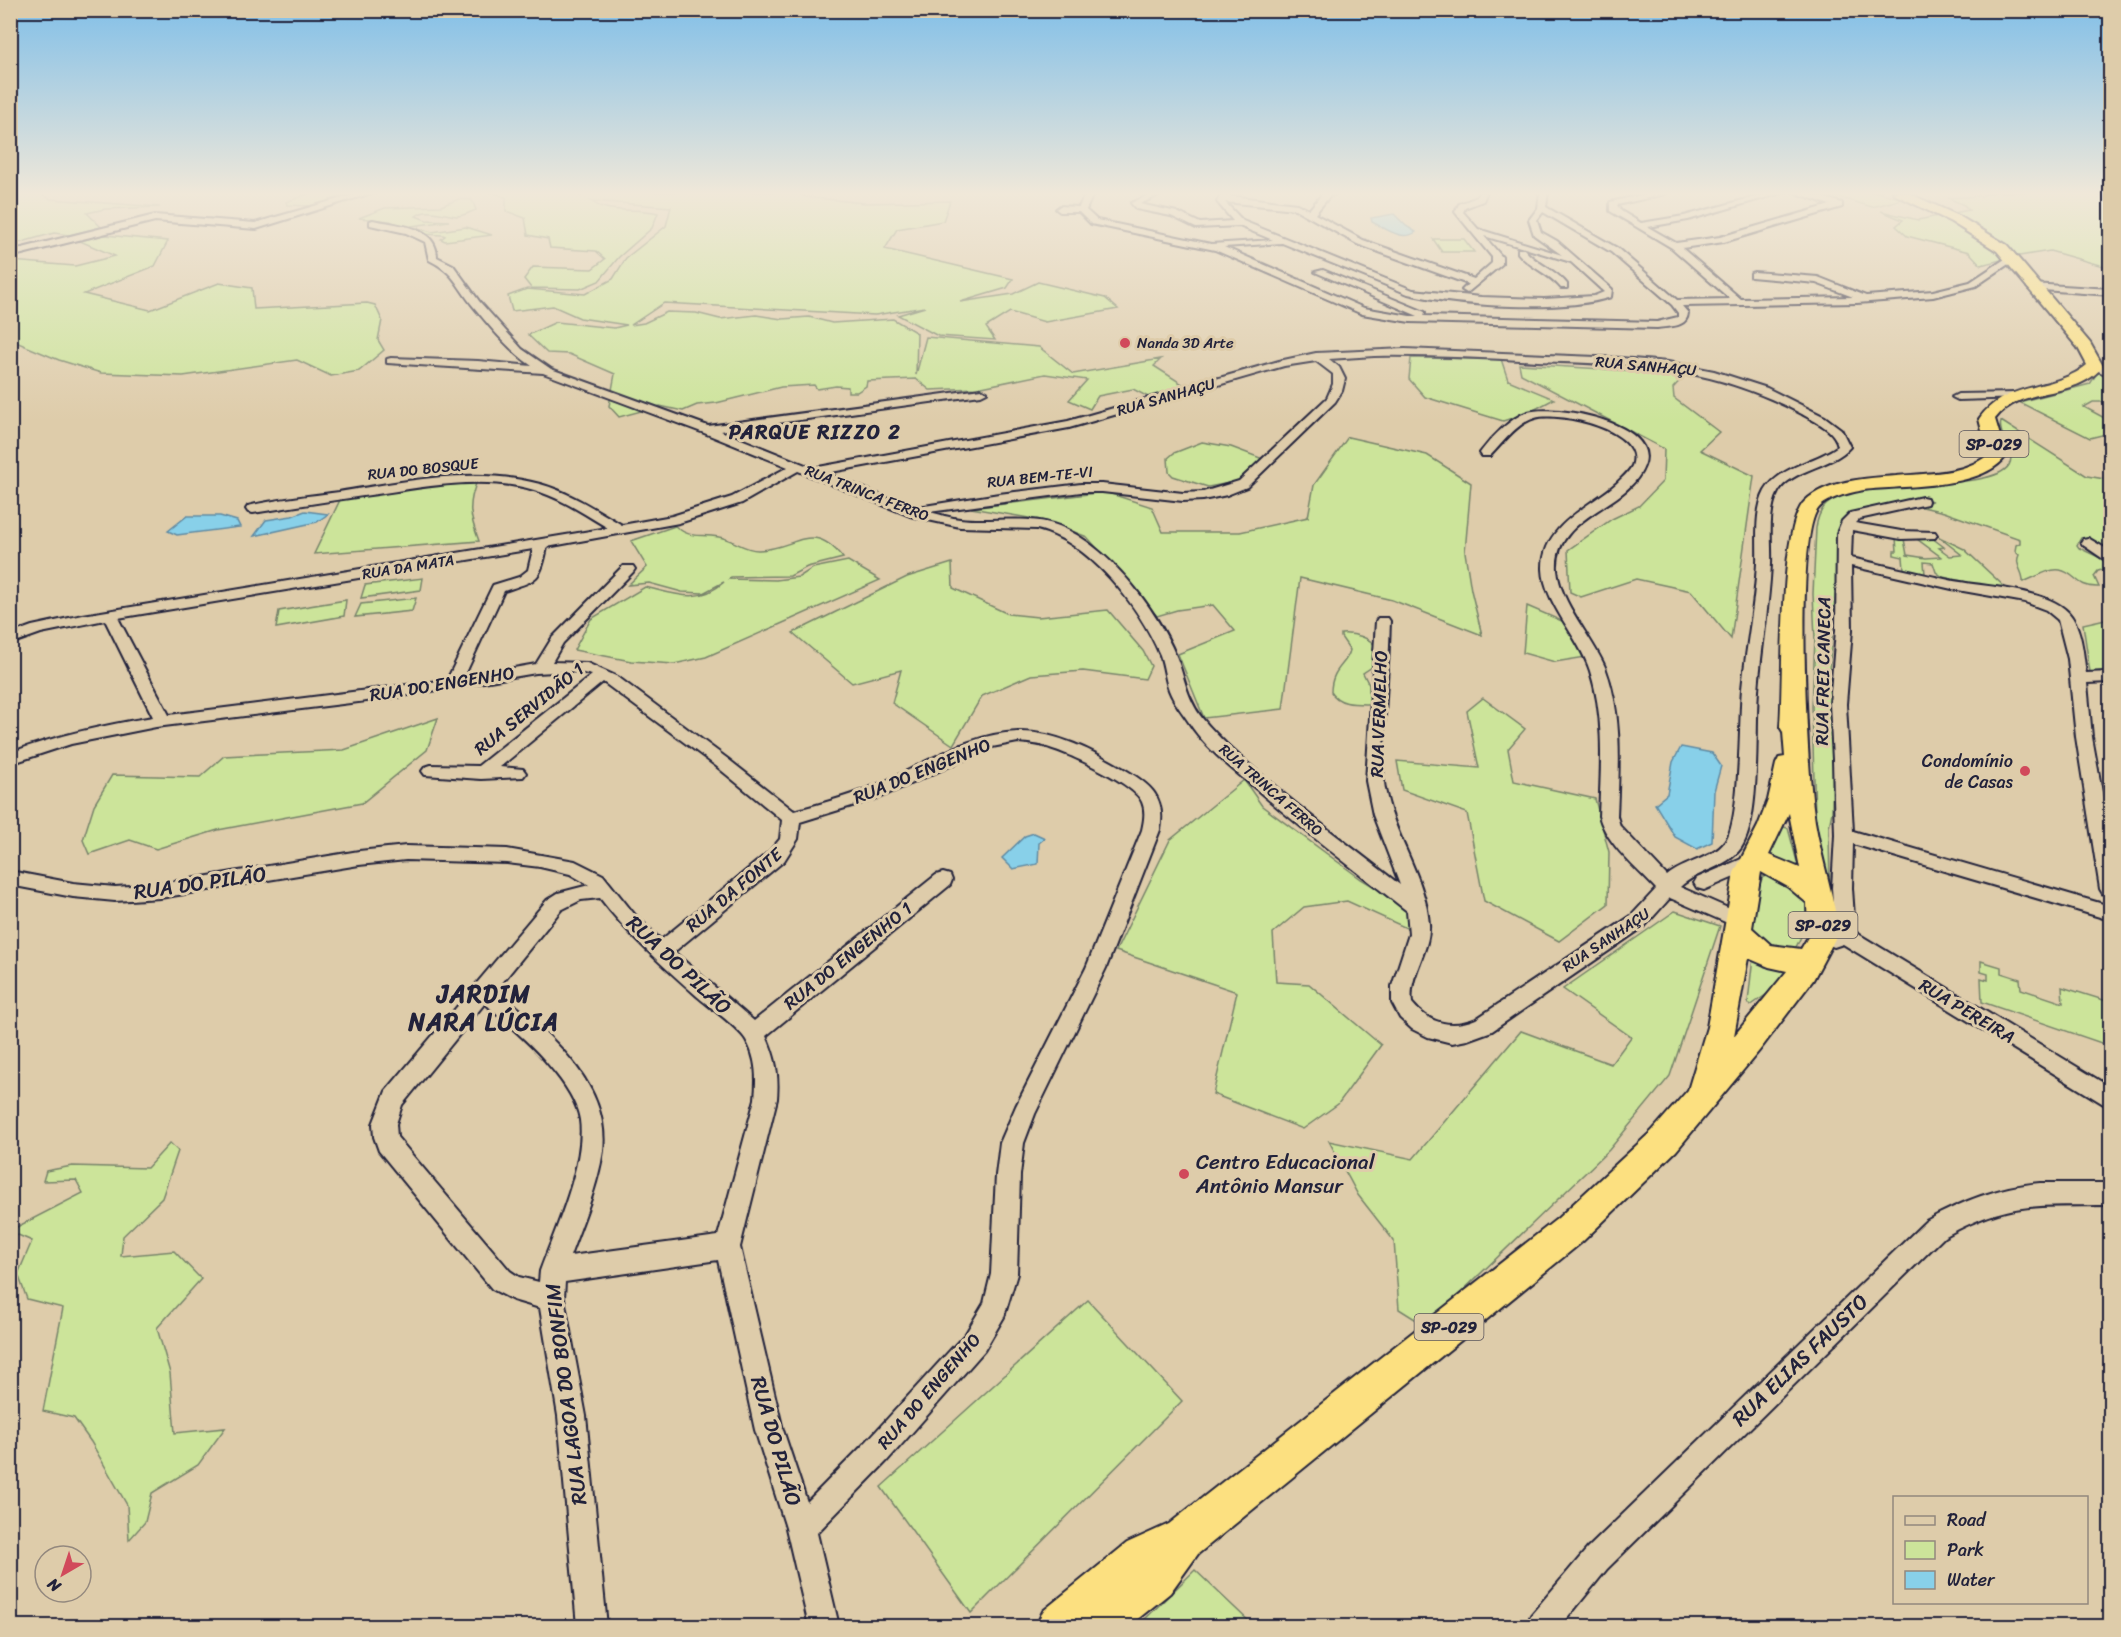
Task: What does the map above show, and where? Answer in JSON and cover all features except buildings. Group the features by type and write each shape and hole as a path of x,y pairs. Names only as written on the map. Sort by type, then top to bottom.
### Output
{"highway":[{"name":"SP-029","path":"1058,1626 1142,1558 1184,1539 1570,1230 1664,1141 1748,1042 1825,945 1820,899 1800,808 1794,712 1798,559 1805,512 1816,501 1837,491 1856,486 1959,474 1984,468 1994,462 1998,456 1987,419 1994,408 2018,396 2071,382 2103,370 2018,268"},
{"name":"SP-029","path":"1700,1100 1722,1027 1745,895 1745,882 1781,800 1794,712"},
{"path":"1753,861 1787,873"},
{"name":"SP-029","path":"1745,895 1758,874 1771,871 1787,873 1808,887 1820,899"},
{"name":"SP-029","path":"1739,926 1746,943 1766,956 1778,959 1825,945"},
{"name":"SP-029","path":"1096,1626 1155,1578 1184,1539"}],"street":[{"name":"RUA TRINCA FERRO","path":"451,268 476,303 518,351 547,371 708,430 910,512 960,523 1036,525 1054,529 1083,545 1122,583 1146,613 1168,657 1178,692 1196,721 1234,761 1293,812 1416,907"},
{"path":"1265,268 1362,311 1393,318 1657,325 1678,322 1683,318 1683,313 1675,303 1635,268"},
{"path":"1352,268 1401,288 1435,297 1577,302 1602,299 1609,291 1582,268"},
{"path":"1434,268 1475,283"},
{"path":"1456,298 1492,268"},
{"path":"1546,268 1564,286"},
{"path":"1701,268 1739,302"},
{"path":"1675,303 1867,299 1933,294 1963,288 1995,268"},
{"path":"1320,272 1437,320"},
{"path":"1754,275 1818,280 1867,299"},
{"path":"2032,287 2110,292"},
{"path":"2094,291 2110,299"},
{"name":"RUA SANHAÇU","path":"812,472 1069,424 1264,368 1316,356 1350,352 1550,358 1686,368 1748,384 1780,397 1837,432 1844,441 1844,447 1836,455 1779,483 1772,491 1768,505 1762,592 1750,689 1740,835 1733,846 1721,855 1681,875 1687,889 1653,909 1484,1026 1466,1034 1446,1035 1428,1028 1410,1015 1402,1003 1400,991 1418,946 1419,927 1416,907"},
{"name":"RUA BEM-TE-VI","path":"910,512 1082,488 1129,489 1184,498 1206,497 1230,491 1243,484 1331,400 1341,381 1338,370 1316,356"},
{"path":"392,361 478,364 547,371"},
{"path":"708,430 981,392"},
{"path":"1994,408 1958,397 2018,396"},
{"path":"1486,453 1522,419 1542,412 1604,424 1621,431 1633,440 1640,452 1639,464 1631,476 1566,529 1557,540 1550,553 1550,570 1556,592 1590,651 1610,724 1608,816 1611,827 1618,837 1739,926"},
{"name":"RUA DA MATA","path":"10,640 60,623 622,531 707,511 736,500 798,466"},
{"name":"RUA DO BOSQUE","path":"253,509 472,478 501,480 538,487 556,494 622,531"},
{"path":"1922,501 1860,514 1851,518 1847,525 1901,535 1930,535"},
{"name":"RUA FREI CANECA","path":"1825,945 1842,888 1844,836 1838,704 1844,630 1843,539 1847,525"},
{"path":"2088,542 2110,557"},
{"path":"453,683 498,588 524,580 535,572 541,544"},
{"path":"1843,560 2034,601 2060,614 2069,626 2079,678 2079,707 2095,807 2106,829 2110,889"},
{"path":"541,668 557,641 628,569"},
{"path":"110,616 163,720"},
{"name":"RUA VERMELHO","path":"1383,621 1374,770 1378,798 1416,907"},
{"name":"RUA DO ENGENHO","path":"10,759 68,740 163,720 299,705 541,668 576,666 602,675 727,765 791,818 877,792 982,746 1015,737 1032,738 1058,745 1111,769 1136,784 1152,799 1155,814 1151,830 1096,968 1024,1113 1012,1143 1008,1175 1004,1274 994,1308 970,1348 877,1451 801,1528"},
{"name":"RUA SERVIDÃO 1","path":"481,772 602,675"},
{"path":"2079,678 2110,677"},
{"path":"431,771 517,773"},
{"name":"RUA DA FONTE","path":"660,952 788,845 792,832 791,818"},
{"path":"1844,836 2110,914"},
{"name":"RUA DO PILÃO","path":"10,878 73,890 115,894 160,891 359,858 406,853 448,853 540,860 575,868 596,880 628,920 660,952 754,1033 765,1059 768,1077 766,1099 728,1247 769,1430 801,1528 824,1626"},
{"path":"1687,889 1753,861"},
{"name":"RUA DO ENGENHO 1","path":"754,1033 943,880"},
{"path":"551,1298 513,1288 501,1280 384,1140 383,1128 386,1113 394,1098 554,905 580,893 605,891"},
{"name":"RUA PEREIRA","path":"1825,945 2110,1098"},
{"name":"RUA LAGOA DO BONFIM","path":"485,991 555,1056 579,1089 591,1119 591,1151 580,1192 553,1271 551,1298 572,1416 592,1626"},
{"name":"RUA ELIAS FAUSTO","path":"1542,1626 1597,1559 1935,1229 1964,1211 2014,1195 2052,1192 2110,1194"},
{"path":"553,1271 728,1247"}],"green space":[{"path":"11,268 149,268 84,294 150,310 219,283 252,288 254,309 367,303 375,305 382,320 378,340 384,350 359,371 331,376 297,360 183,376 101,373 59,360 11,340"},
{"path":"532,268 610,268 599,281 580,289 531,288 524,279"},
{"path":"620,268 968,268 1013,279 1007,288 960,302 1013,294 1038,282 1105,298 1118,309 1045,322 1010,312 986,327 995,340 938,336 898,315 925,307 875,315 664,303 631,325 644,323 667,312 696,313 720,319 756,315 782,319 809,317 832,323 893,319 917,333 916,375 926,337 1039,347 1073,374 1161,359 1154,366 1187,387 1150,398 1133,389 1098,396 1090,409 1069,400 1087,380 1045,374 977,388 930,390 916,379 867,381 866,386 857,392 848,392 848,387 836,386 817,389 814,385 781,387 716,403 697,405 683,411 660,406 619,417 609,406 615,374 569,354 547,353 528,335 556,322 614,328 627,325 580,318 553,306 512,311 508,296 527,289 585,294 613,279"},
{"path":"1411,358 1501,359 1508,380 1554,399 1528,413 1503,421 1425,397 1409,379"},
{"path":"1519,364 1686,374 1673,388 1674,398 1719,432 1700,450 1754,476 1731,639 1691,591 1636,579 1581,597 1570,592 1568,550 1612,519 1639,506 1663,481 1664,449 1521,374"},
{"path":"2110,371 2110,402 2093,402 2084,407 2110,421 2110,433 2090,438 2019,402 2090,384 2097,373"},
{"path":"2001,421 2087,476 2110,480 2110,553 2087,538 2081,538 2077,545 2109,562 2110,568 2098,571 2094,576 2099,587 2085,585 2060,570 2046,572 2023,582 2018,562 2019,555 2015,551 2020,539 1944,512 1914,505 1932,501 1921,498 1859,510 1845,517 1839,526 1836,541 1836,584 1829,672 1833,743 1832,812 1829,827 1830,896 1815,819 1812,707 1815,639 1813,594 1816,528 1819,517 1824,507 1840,497 1863,490 1950,483 1997,474 2009,465 2011,460"},
{"path":"1348,437 1427,455 1471,483 1465,552 1482,635 1392,600 1300,578 1283,709 1204,718 1178,654 1235,631 1213,605 1177,610 1157,616 1087,537 1046,521 971,508 1105,492 1152,507 1163,532 1240,532 1308,517 1314,485"},
{"path":"1202,442 1231,447 1263,459 1244,478 1235,482 1208,487 1173,476 1169,472 1168,458 1174,453"},
{"path":"477,481 471,511 479,541 314,554 340,500 396,490"},
{"path":"675,526 691,535 724,538 754,550 813,538 832,546 843,558 807,567 790,576 731,577 729,579 776,580 799,577 813,568 848,561 880,580 706,657 674,664 631,661 574,650 591,619 645,587 677,595 696,596 715,589 724,582 703,593 682,592 649,583 628,585 647,567 631,541"},
{"path":"1939,537 1964,549 2009,591 1943,577 1936,572 1933,563 1924,562 1925,574 1904,569 1903,557 1894,555 1894,551 1897,551 1896,538 1904,539 1907,555 1926,558 1941,557 1917,539 1932,538 1944,547 1939,548 1950,556 1962,555"},
{"path":"952,563 953,588 1008,614 1038,617 1108,610 1143,651 1151,666 1145,679 1083,671 1031,675 982,696 953,745 892,703 901,670 852,683 793,633 907,577"},
{"path":"423,578 421,590 361,598 365,585"},
{"path":"416,598 412,611 355,617 361,604"},
{"path":"346,600 344,616 276,628 279,611"},
{"path":"1527,606 1562,621 1586,657 1555,662 1523,653"},
{"path":"2110,618 2110,670 2090,672 2083,624"},
{"path":"1341,634 1361,636 1377,648 1375,665 1363,673 1369,685 1369,704 1343,702 1331,692 1336,672 1346,660 1350,650"},
{"path":"1483,698 1525,729 1508,749 1514,781 1595,799 1609,852 1608,904 1559,941 1484,901 1467,813 1402,790 1397,761 1479,768 1467,711"},
{"path":"438,718 427,750 362,803 218,830 156,849 130,840 89,854 83,840 94,805 112,775 200,777 224,756 344,750"},
{"path":"1244,780 1262,806 1361,879 1409,908 1413,931 1347,901 1304,907 1273,933 1276,982 1309,984 1381,1045 1338,1104 1303,1129 1213,1094 1237,992 1116,951 1170,840"},
{"path":"1783,827 1788,828 1800,873 1763,861"},
{"path":"1770,875 1804,891 1807,907 1802,935 1795,949 1779,953 1755,935 1752,922 1758,889 1763,877"},
{"path":"1675,911 1720,926 1670,1076 1609,1150 1426,1326 1399,1309 1394,1241 1358,1195 1329,1141 1413,1159 1521,1031 1611,1064 1631,1037 1563,989"},
{"path":"1753,957 1765,967 1787,971 1770,992 1750,1006 1748,1002"},
{"path":"1981,961 2001,967 2001,973 2020,979 2021,989 2063,1003 2062,987 2110,1002 2110,1046 1982,1002 1981,978 1988,980 1988,974 1981,972"},
{"path":"170,1143 178,1151 162,1198 123,1236 121,1256 174,1251 201,1279 157,1328 170,1373 175,1433 225,1428 198,1465 152,1493 145,1522 129,1540 127,1505 91,1442 74,1418 43,1411 63,1308 27,1299 18,1274 32,1241 11,1230 83,1193 76,1180 43,1181 46,1171 72,1166 147,1168"},
{"path":"1088,1300 1182,1401 971,1613 881,1487"},
{"path":"1195,1570 1254,1626 1138,1626"}],"water":[{"path":"305,511 328,514 317,522 254,536 266,520 292,516"},
{"path":"187,516 220,516 237,521 240,527 177,535 168,531"},
{"path":"1681,747 1712,753 1721,766 1714,791 1712,842 1697,849 1675,837 1655,804 1667,794 1673,762"},
{"path":"1034,833 1045,838 1039,843 1038,864 1013,869 1002,858 1025,836"}],"place":[{"name":"Nanda 3D Arte","path":"1125,343"},
{"name":"Condomínio de Casas","path":"2025,771"},
{"name":"Centro Educacional Antônio Mansur","path":"1184,1174"}],"district":[{"name":"PARQUE RIZZO 2","path":"815,432"},
{"name":"JARDIM NARA LÚCIA","path":"484,1008"}]}
